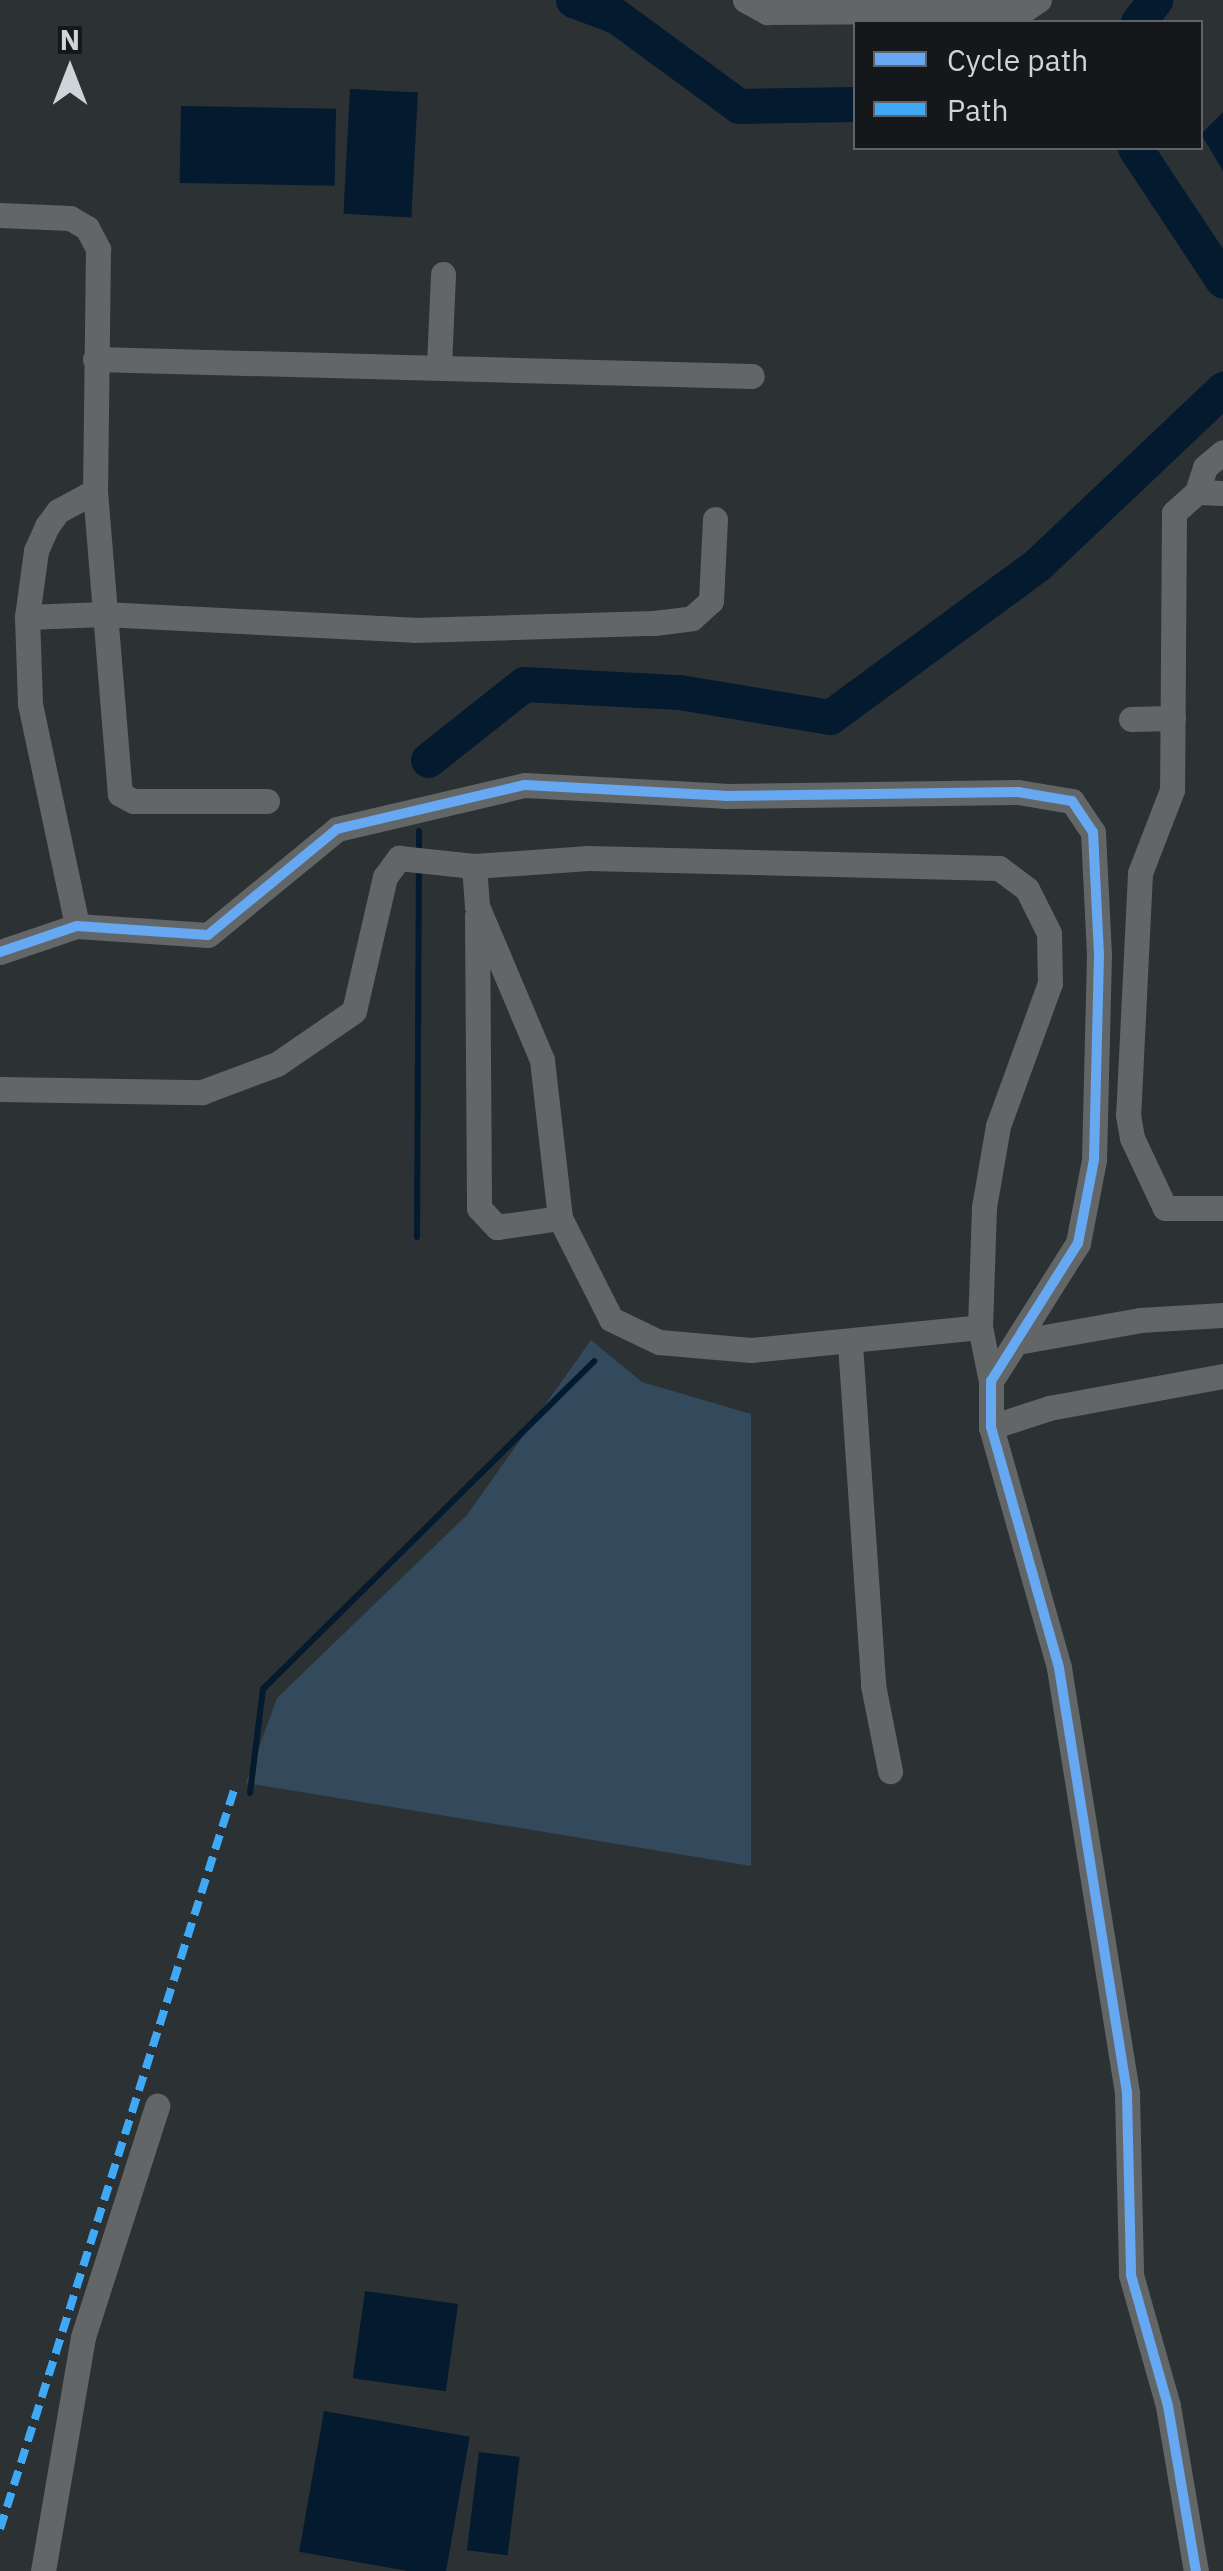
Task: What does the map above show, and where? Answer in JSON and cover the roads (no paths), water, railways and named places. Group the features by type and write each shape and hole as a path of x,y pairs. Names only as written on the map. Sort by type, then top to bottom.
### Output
{"street":[{"path":"745,0 767,12 812,6 1024,10 1039,0"},
{"path":"0,215 70,218 87,228 98,249 95,491 102,614 120,794 133,801 267,801"},
{"path":"439,366 442,274"},
{"path":"95,360 752,376"},
{"path":"1223,452 1205,467 1197,492 1174,513 1172,790 1140,873 1128,1114 1138,1154 1165,1208 1223,1208"},
{"path":"76,926 30,704 27,616 36,551 47,526 58,511 95,491"},
{"path":"1197,492 1223,493"},
{"path":"27,616 102,614 521,631 692,618 711,601 714,518"},
{"path":"1131,719 1173,718"},
{"path":"0,952 76,926 208,935 337,829 524,785 724,796 1018,792 1072,801 1094,832 1100,955 1094,1160 1078,1242 991,1381"},
{"path":"0,1089 202,1092 276,1064 354,1011 384,877 399,858 474,866 588,858 880,861 999,868 1027,889 1049,933 1050,983 998,1126 984,1207 980,1327 991,1381 991,1427 1059,1668 1127,2094 1132,2275 1168,2406 1196,2571"},
{"path":"474,866 479,1208 497,1227 560,1218"},
{"path":"476,906 542,1060 560,1218 611,1319 659,1342 750,1350 850,1344 980,1327"},
{"path":"1017,1342 1140,1320 1223,1316"},
{"path":"850,1344 873,1686 890,1770"},
{"path":"991,1427 1049,1408 1223,1376"},
{"path":"43,2571 83,2337 157,2106"}],"waterway":[{"path":"573,0 616,16 739,106 853,104"},
{"path":"1140,20 1155,0"},
{"path":"1136,150 1223,281"},
{"path":"428,760 524,684 679,692 830,717 1038,564 1223,389"},
{"path":"419,831 419,852"},
{"path":"417,1237 419,869"},
{"path":"250,1793 263,1689 594,1361"}]}
